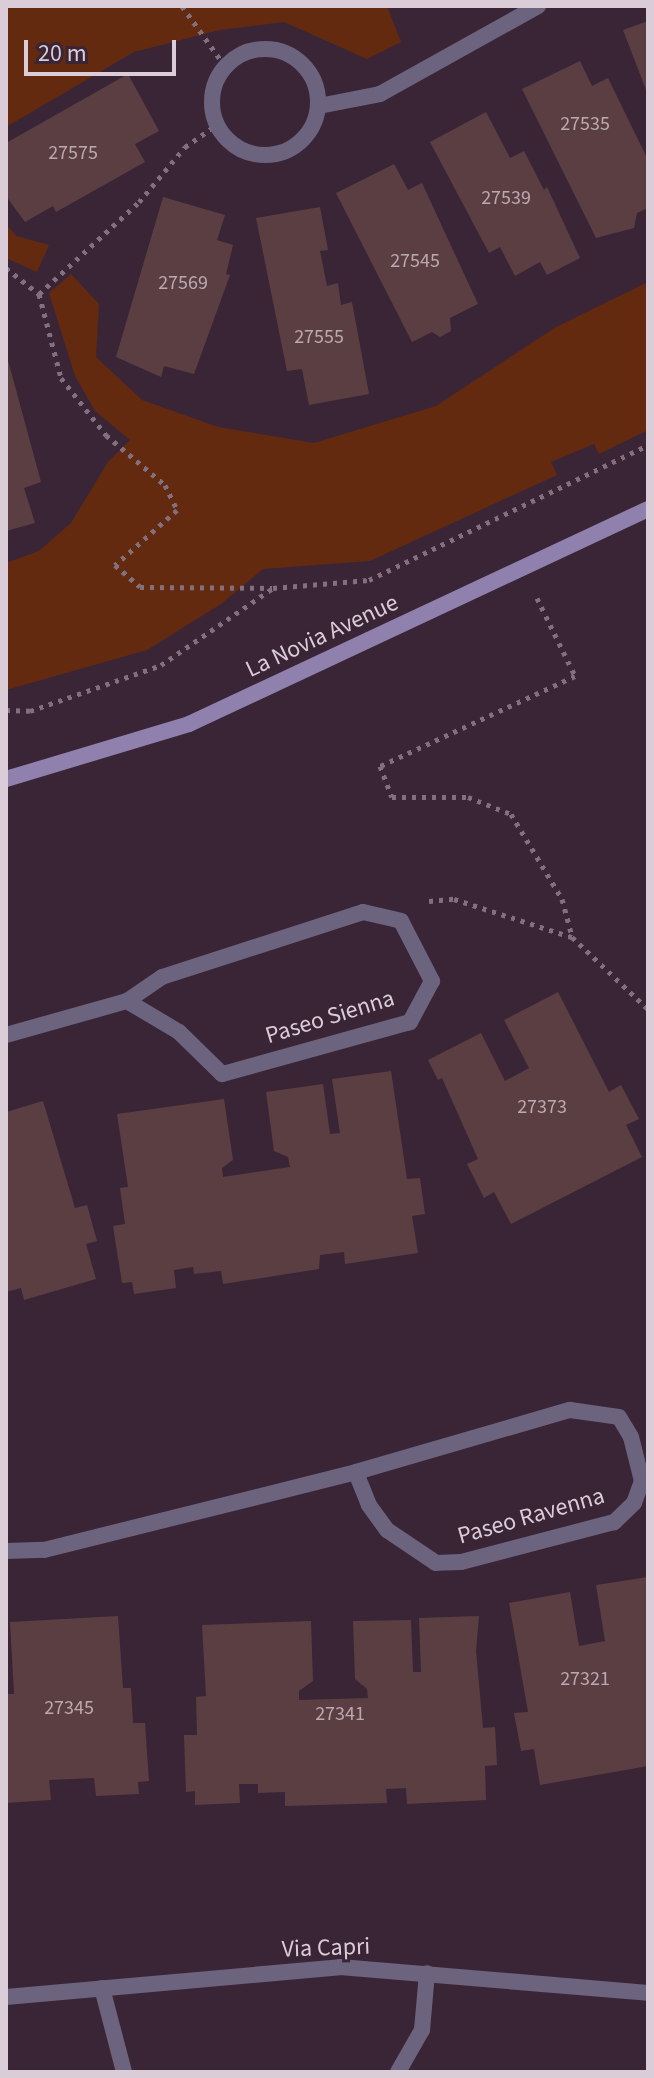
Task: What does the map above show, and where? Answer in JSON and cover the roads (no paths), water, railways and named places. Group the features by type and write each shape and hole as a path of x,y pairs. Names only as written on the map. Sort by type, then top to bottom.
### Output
{"main road":[{"name":"La Novia Avenue","path":"6,779 189,724 524,570 648,509"}],"street":[{"path":"319,106 380,94 538,6"},
{"path":"262,48 283,52 313,79 319,106 306,138 289,151 269,156 239,147 217,125 212,105 215,84 225,66 242,53 262,48"},
{"name":"Paseo Sienna","path":"363,912 401,921 432,981 410,1022 222,1074 179,1032 127,1001 162,977 363,912"},
{"path":"6,1035 127,1001"},
{"name":"Paseo Ravenna","path":"6,1551 44,1550 356,1472 570,1410 592,1410 619,1417 631,1437 642,1481 634,1503 614,1522 461,1562 436,1563 387,1530 369,1505 356,1472"},
{"name":"Via Capri","path":"6,1997 340,1967 648,1993"},
{"path":"398,2072 422,2030 427,1973"},
{"path":"102,1988 124,2072"}]}
